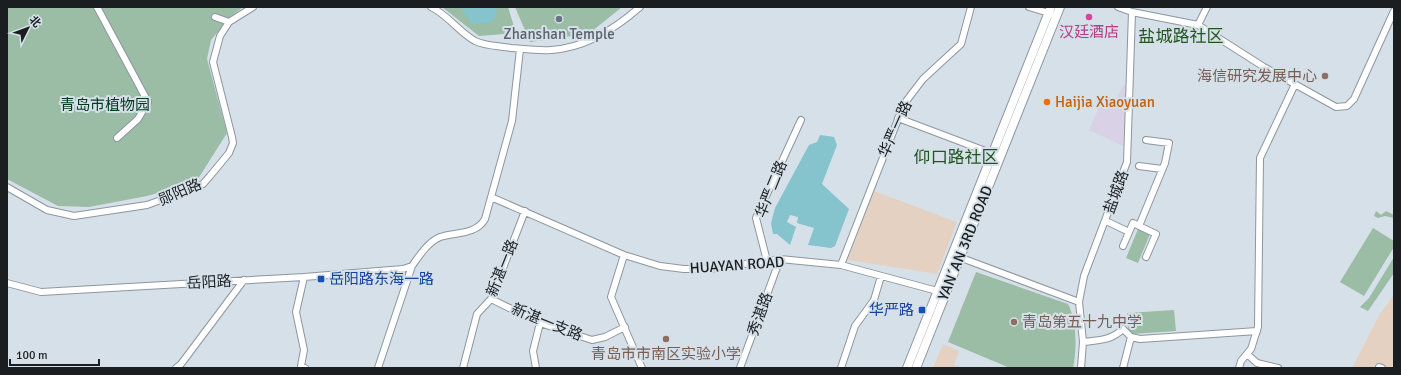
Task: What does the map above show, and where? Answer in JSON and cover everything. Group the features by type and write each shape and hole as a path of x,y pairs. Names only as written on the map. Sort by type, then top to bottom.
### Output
{"main road":[{"name":"YAN´AN 3RD ROAD","path":"907,368 941,292 1052,12 1060,7"},
{"name":"YAN´AN 3RD ROAD","path":"916,368 941,292 959,257 996,155"}],"street":[{"path":"97,7 148,102 138,119 117,138"},
{"name":"郧阳路","path":"7,187 47,210 74,216 147,205 203,184 229,152 233,144 213,62 220,36 229,22 253,7"},
{"path":"432,7 440,11 476,41 495,46 520,49 551,50 575,46 603,34 628,18 640,7"},
{"name":"华严一路","path":"841,265 904,104 923,79 961,44 971,7"},
{"path":"1029,7 1052,12"},
{"path":"1118,7 1132,12 1198,25 1264,67 1336,107 1347,106 1354,99 1394,11"},
{"path":"1198,25 1207,7"},
{"name":"盐城路","path":"1081,368 1083,342 1079,302 1084,276 1127,162 1132,12"},
{"path":"215,17 229,22"},
{"path":"378,368 412,266 425,249 439,238 473,230 482,224 485,219 512,121 520,49"},
{"path":"1239,368 1242,361 1251,349 1258,327 1260,158 1295,84"},
{"path":"898,118 996,155"},
{"name":"华严二路","path":"767,261 756,218 801,120"},
{"path":"1139,226 1162,169 1168,143 1146,140"},
{"path":"1139,166 1162,169"},
{"name":"HUAYAN ROAD","path":"491,197 525,210 624,254 660,266 684,269 709,269 780,260 841,265 941,292"},
{"name":"新湛一路","path":"463,368 477,314 491,299 525,210"},
{"path":"1106,221 1129,232"},
{"path":"1123,246 1133,223 1156,234 1146,257"},
{"path":"624,254 611,297 642,368"},
{"path":"959,257 1079,302"},
{"name":"秀湛路","path":"740,368 780,260"},
{"name":"岳阳路","path":"7,283 41,292 304,277 403,269 412,266"},
{"path":"841,368 855,326 874,300 880,276"},
{"path":"304,277 296,312 304,350 301,366 305,368"},
{"path":"176,368 181,364 244,280"},
{"name":"新湛一支路","path":"491,299 540,323 592,340 605,337 625,327"},
{"path":"536,368 533,351 540,323"},
{"path":"1083,342 1108,339 1123,329 1131,337 1140,339 1257,330"},
{"path":"1131,337 1124,367 1131,368"},
{"path":"1247,354 1258,363 1278,368"}],"shaded area":[{"path":"1123,85 1126,86 1123,146 1089,130 1104,97 1115,102"},
{"path":"874,191 957,222 937,274 848,260"},
{"path":"1394,294 1394,368 1352,368 1377,319"},
{"path":"943,344 959,351 954,365 962,368 933,368"}],"green space":[{"name":"青岛市植物园","path":"7,7 243,7 230,17 211,40 207,59 227,133 196,182 147,196 89,207 58,206 7,179"},
{"path":"442,7 508,7 516,33 479,36"},
{"name":"Zhanshan Temple","path":"515,7 622,7 591,32 530,42"},
{"path":"1376,211 1381,215 1386,211 1394,215 1394,218 1385,216 1378,218 1374,216"},
{"path":"1373,228 1394,241 1394,247 1364,296 1340,282"},
{"path":"1138,229 1150,234 1138,263 1126,258"},
{"path":"1394,257 1394,273 1368,311 1360,307 1369,298"},
{"name":"青岛第五十九中学","path":"976,272 1068,304 1075,327 1075,352 1073,368 1010,368 948,342"},
{"path":"1174,310 1176,331 1132,334 1128,330 1127,313"}],"water":[{"path":"460,7 497,7 496,17 490,23 472,24"},
{"path":"820,135 834,137 837,145 822,184 849,209 835,246 831,248 808,245 814,228 797,223 798,217 790,215 787,222 796,227 790,245 777,234 773,234 771,223 775,208 809,145 817,142"}],"place":[{"name":"汉廷酒店","path":"1089,17"},
{"name":"Zhanshan Temple","path":"559,19"},
{"name":"海信研究发展中心","path":"1325,76"},
{"name":"Haijia Xiaoyuan","path":"1047,102"},
{"name":"岳阳路东海一路","path":"321,279"},
{"name":"华严路","path":"922,310"},
{"name":"青岛第五十九中学","path":"1014,322"},
{"name":"青岛市市南区实验小学","path":"666,339"}],"district":[{"name":"盐城路社区","path":"1181,36"},
{"name":"仰口路社区","path":"956,157"}]}
